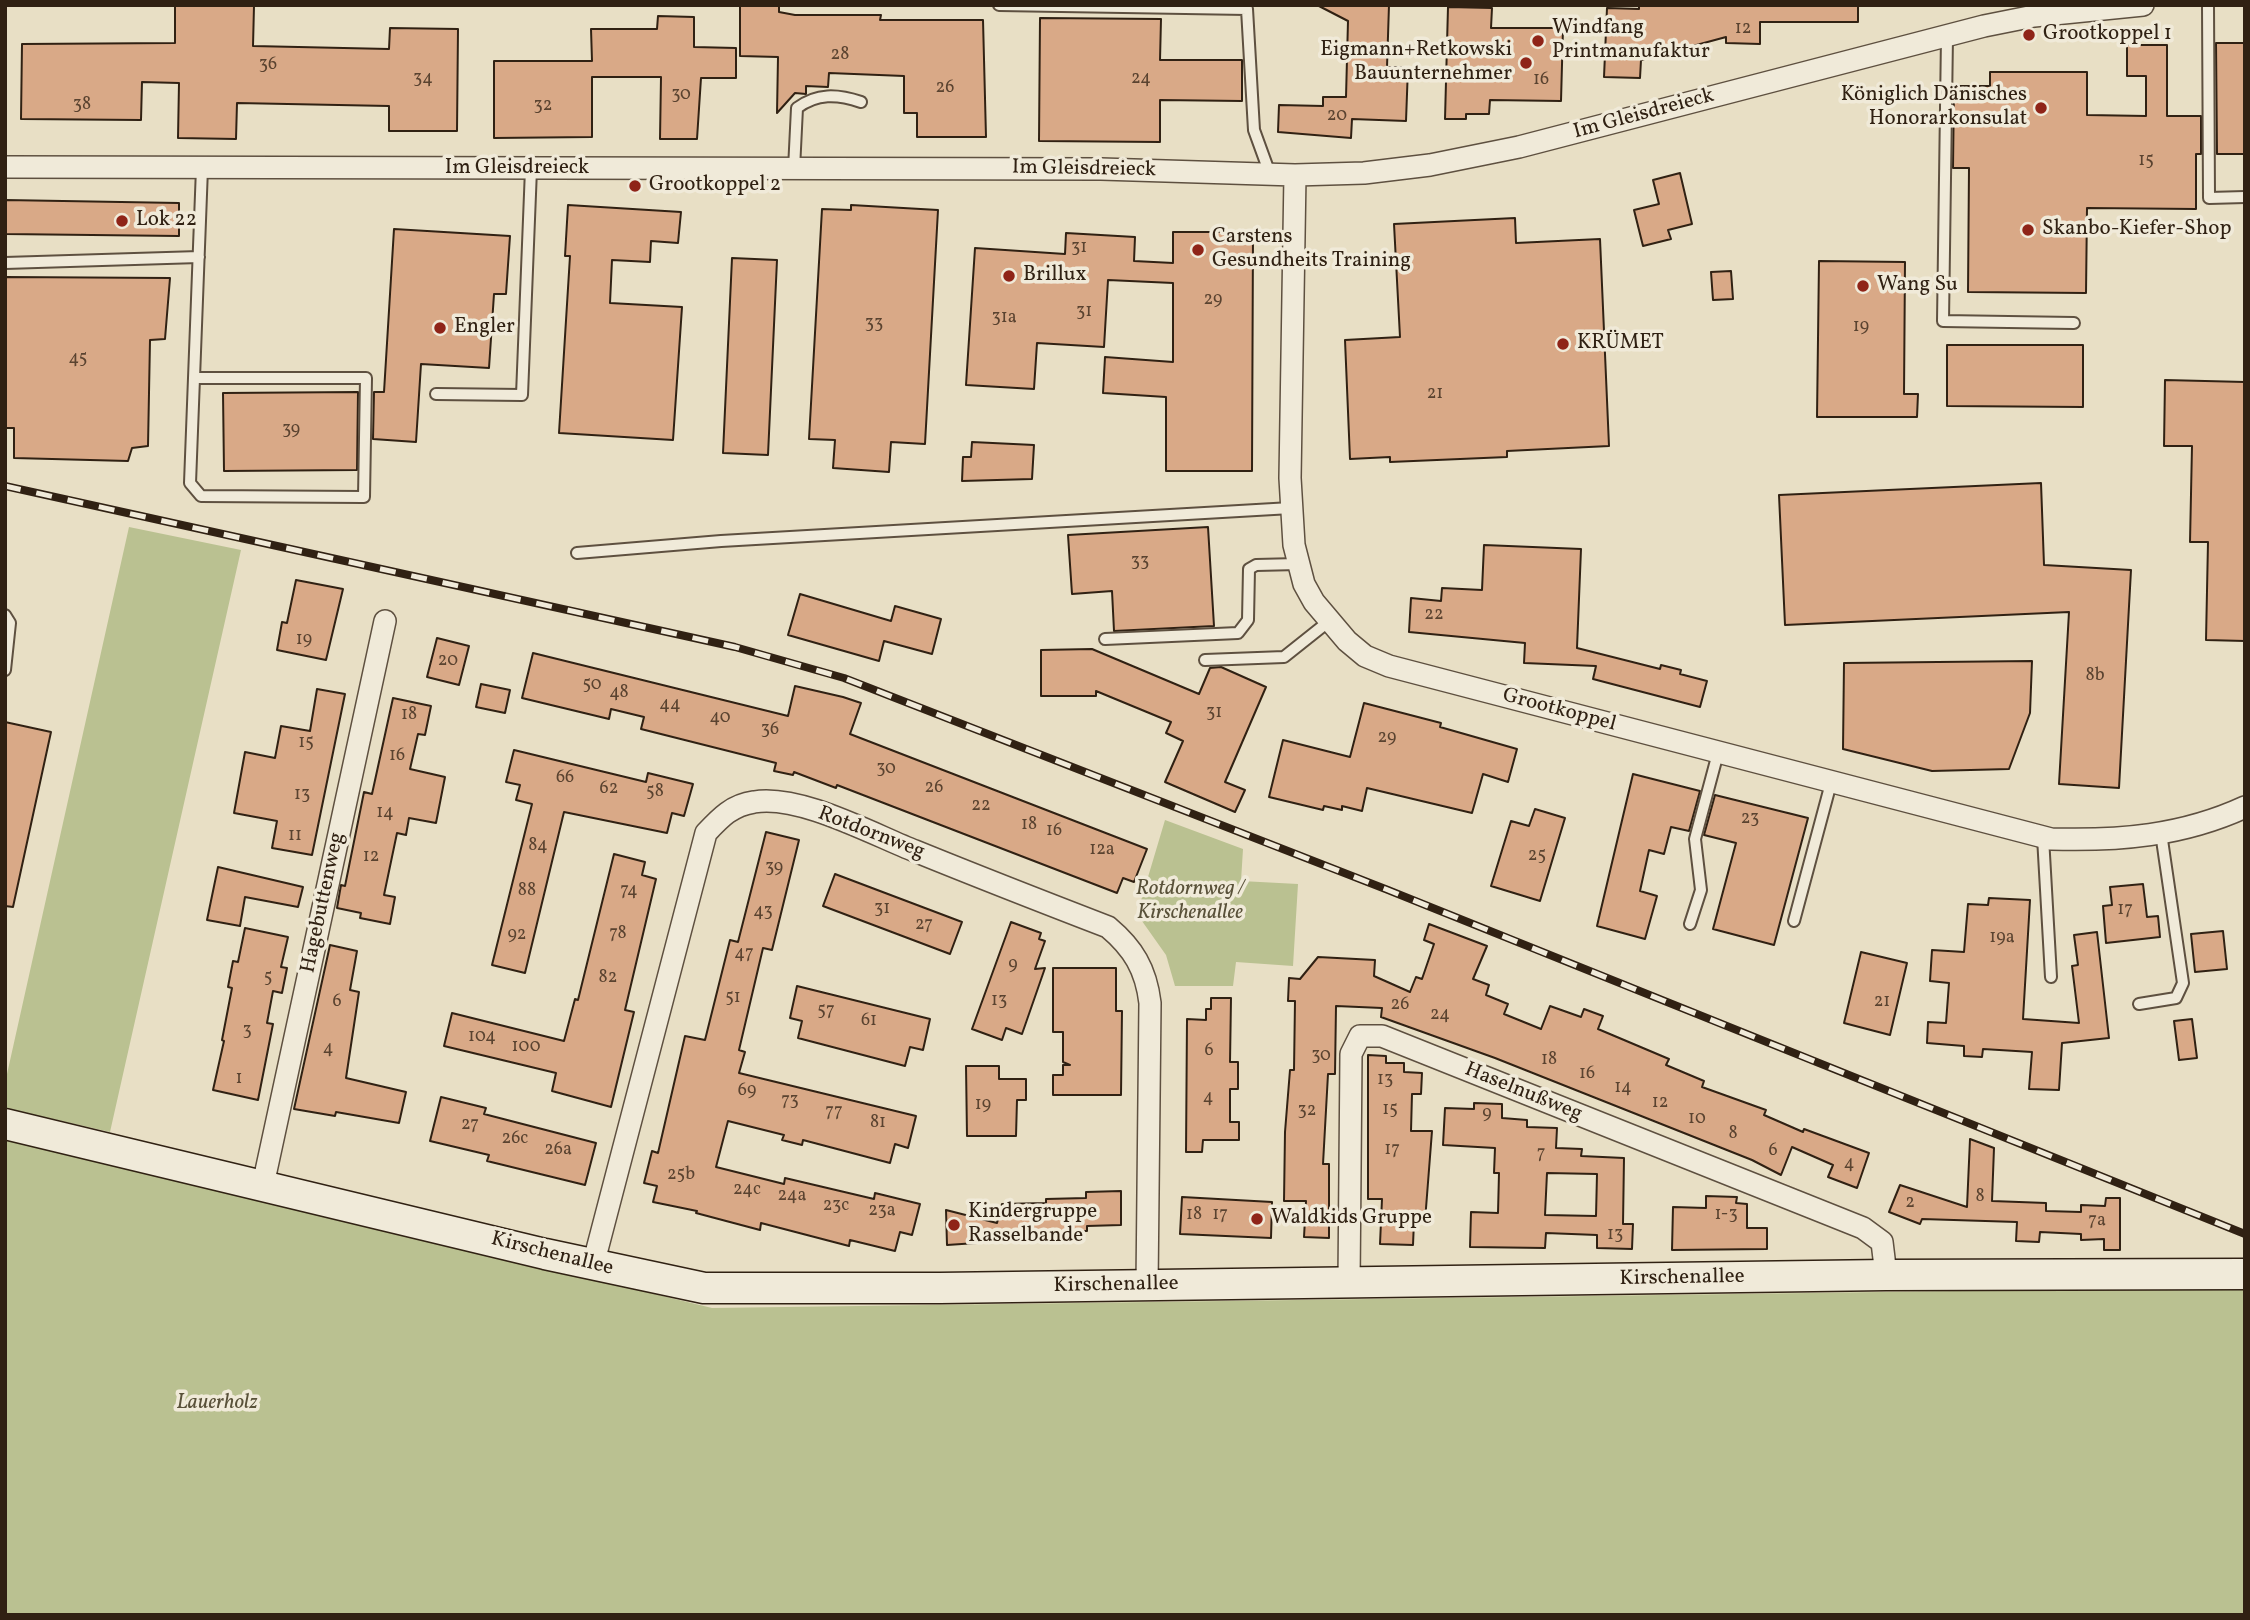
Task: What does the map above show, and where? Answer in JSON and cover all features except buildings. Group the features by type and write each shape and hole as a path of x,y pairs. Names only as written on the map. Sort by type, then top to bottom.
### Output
{"street":[{"name":"Im Gleisdreieck","path":"5,167 1101,169 1295,175 1430,165 1519,147 2034,16 2067,9 2143,5"},
{"name":"Grootkoppel","path":"1295,175 1292,508 1298,564 1314,602 1328,622 1365,656 1389,666 2043,837 2111,841 2200,824 2245,807"},
{"name":"Hagebuttenweg","path":"263,1185 385,621"},
{"name":"Rotdornweg","path":"593,1265 706,833 723,814 754,801 777,802 837,820 1108,927 1130,946 1148,985 1150,1003 1147,1286"},
{"name":"Haselnußweg","path":"1349,1283 1351,1054 1360,1036 1382,1037 1863,1228 1882,1242 1886,1275"},
{"name":"Kirschenallee","path":"5,1125 669,1283 712,1289 1147,1286 1886,1275 2245,1274"}],"lane":[{"path":"999,5 1247,9 1254,130 1270,174"},
{"path":"2208,5 2209,198 2245,197"},
{"path":"1947,36 1943,321 2074,323"},
{"path":"794,169 797,108 815,97 841,96 861,102"},
{"path":"195,378 366,378 365,497 201,496 190,483 202,168"},
{"path":"436,394 522,395 531,169"},
{"path":"5,263 199,257"},
{"path":"577,554 734,540 1292,508"},
{"path":"1105,639 1238,633 1248,620 1249,569 1256,565 1298,564"},
{"path":"5,615 10,623 5,670"},
{"path":"1205,660 1284,657 1328,622"},
{"path":"1690,924 1701,890 1695,839 1718,753"},
{"path":"1794,921 1831,783"},
{"path":"2139,1004 2176,998 2183,984 2161,833"},
{"path":"2043,837 2051,977"}],"green space":[{"path":"129,527 241,550 110,1132 5,1108 5,1083"},
{"name":"Rotdornweg / Kirschenallee","path":"1165,820 1243,849 1241,881 1298,884 1293,966 1236,962 1233,986 1175,986 1166,955 1137,914"},
{"name":"Lauerholz","path":"5,1136 712,1308 2245,1287 2245,1615 5,1615"}],"railway":[{"path":"5,486 735,647 844,678 1388,890 2245,1234"}],"place":[{"name":"Grootkoppel 1","path":"2029,35"},
{"name":"Windfang Printmanufaktur","path":"1538,41"},
{"name":"Eigmann+Retkowski Bauunternehmer","path":"1526,63"},
{"name":"Königlich Dänisches Honorarkonsulat","path":"2041,108"},
{"name":"Grootkoppel 2","path":"635,186"},
{"name":"Lok 22","path":"122,221"},
{"name":"Skanbo-Kiefer-Shop","path":"2028,230"},
{"name":"Carstens Gesundheits Training","path":"1198,250"},
{"name":"Brillux","path":"1009,276"},
{"name":"Wang Su","path":"1863,286"},
{"name":"Engler","path":"440,328"},
{"name":"KRÜMET","path":"1563,344"},
{"name":"Waldkids Gruppe","path":"1257,1219"},
{"name":"Kindergruppe Rasselbande","path":"954,1225"}]}
